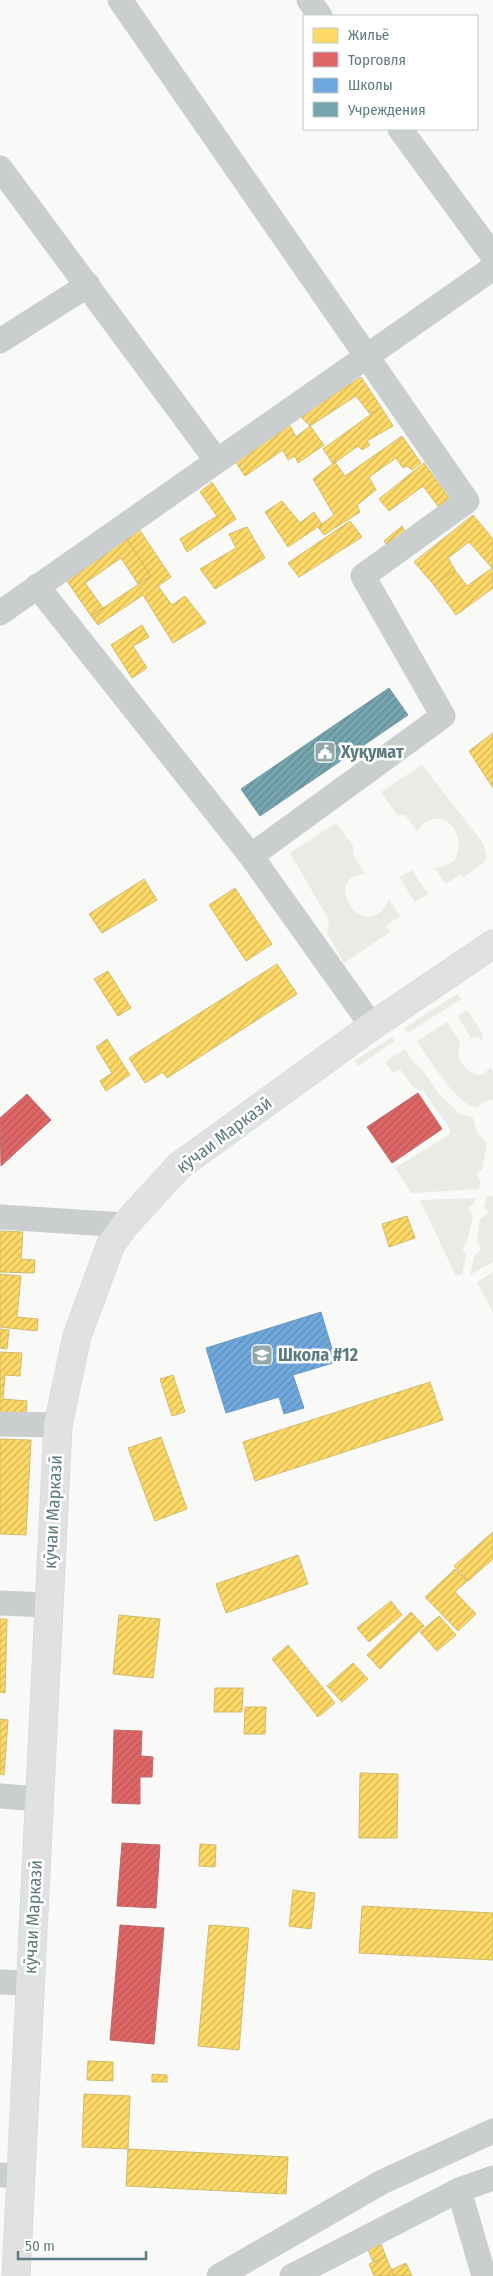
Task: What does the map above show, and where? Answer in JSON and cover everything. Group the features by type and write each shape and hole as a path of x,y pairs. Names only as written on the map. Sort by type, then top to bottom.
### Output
{"main road":[{"name":"кӯчаи Марказӣ","path":"16,2276 10,2176 30,1983 58,1425 77,1336 111,1244 125,1224 179,1166 372,1026 493,944"}],"street":[{"path":"120,0 368,355 467,501 363,576 443,716 250,856"},
{"path":"309,0 319,15"},
{"path":"401,130 493,256"},
{"path":"0,168 217,461"},
{"path":"0,613 493,268"},
{"path":"0,341 88,285"},
{"path":"37,586 250,856 372,1026"},
{"path":"0,1217 125,1224"},
{"path":"0,1424 58,1425"},
{"path":"0,1603 48,1605"},
{"path":"0,1796 39,1799"},
{"path":"0,1982 30,1983"},
{"path":"219,2276 382,2182 493,2131"},
{"path":"292,2276 459,2190 493,2178"},
{"path":"459,2190 484,2276"}],"shaded area":[{"path":"422,765 483,843 487,858 485,862 464,877 460,874 446,884 435,868 443,867 455,860 458,839 455,830 449,823 434,819 425,823 417,831 405,815 397,815 381,792"},
{"path":"336,823 353,846 354,856 365,874 352,878 346,886 346,896 351,906 359,914 369,917 379,913 389,899 400,916 386,926 390,932 344,963 327,933 329,920 290,853"},
{"path":"412,870 428,894 415,902 399,877"},
{"path":"457,994 461,999 408,1033 404,1028"},
{"path":"467,1010 483,1034 482,1040 476,1037 471,1038 458,1016"},
{"path":"447,1022 460,1042 458,1057 465,1067 477,1075 482,1075 491,1067 493,1072 493,1100 485,1101 477,1108 460,1099 417,1041"},
{"path":"392,1037 395,1041 358,1066 354,1061"},
{"path":"405,1049 439,1094 460,1114 473,1118 477,1132 487,1143 482,1170 476,1173 480,1181 479,1189 412,1193 395,1168 450,1134 450,1129 423,1091 413,1087 400,1069 393,1073 385,1062"},
{"path":"487,1196 493,1196 493,1262 470,1275 474,1256 480,1251 480,1246 477,1243 480,1219 488,1211 484,1207"},
{"path":"476,1198 473,1205 469,1206 469,1211 473,1216 467,1242 462,1248 466,1255 462,1274 456,1276 420,1200"},
{"path":"493,1272 493,1313 477,1282"}],"building: Жильё":[{"path":"361,377 381,407 370,414 356,396 310,426 300,416"},
{"path":"381,407 393,426 367,441 370,445 362,450 358,446 333,464 323,449"},
{"path":"289,424 296,437 310,426 324,445 298,463 295,456 288,460 283,450 245,476 235,461"},
{"path":"402,436 421,463 412,470 407,466 403,468 396,458 369,477 376,490 357,505 360,512 324,535 318,527 334,515 313,479 335,462 345,476"},
{"path":"424,463 454,505 443,513 423,486 389,511 379,499"},
{"path":"212,482 236,519 187,552 180,539 217,516 200,492"},
{"path":"282,501 300,523 314,512 322,524 288,547 265,512"},
{"path":"473,515 493,539 493,569 469,542 448,558 455,570 434,585 414,562"},
{"path":"350,521 362,537 299,577 288,563"},
{"path":"402,526 409,538 391,550 384,541"},
{"path":"247,527 265,558 215,589 200,569 236,548 229,534"},
{"path":"139,529 171,577 158,586 172,605 185,596 206,623 173,643 143,595 98,625 91,616 151,576 126,538"},
{"path":"126,538 151,576 138,584 121,558 85,583 103,608 91,616 65,578"},
{"path":"492,568 493,588 456,615 434,585 455,570 467,586"},
{"path":"142,625 149,637 133,646 147,668 132,678 111,645"},
{"path":"493,733 493,788 469,751"},
{"path":"144,879 157,900 102,933 89,914"},
{"path":"235,888 272,944 246,961 209,905"},
{"path":"277,964 297,994 167,1078 163,1072 145,1083 129,1058"},
{"path":"108,971 131,1008 118,1016 94,979"},
{"path":"107,1039 130,1075 106,1091 100,1081 112,1073 96,1047"},
{"path":"407,1216 415,1238 389,1247 382,1224"},
{"path":"0,1231 23,1232 21,1259 35,1260 34,1273 0,1272"},
{"path":"0,1274 21,1276 17,1317 38,1319 37,1331 0,1327"},
{"path":"0,1329 9,1330 7,1349 0,1348"},
{"path":"0,1352 22,1353 20,1376 5,1375 3,1399 27,1401 26,1417 0,1415"},
{"path":"173,1375 185,1412 172,1416 160,1379"},
{"path":"430,1382 443,1420 255,1481 243,1442"},
{"path":"161,1437 187,1509 155,1521 128,1448"},
{"path":"0,1439 31,1440 26,1535 0,1534"},
{"path":"493,1532 493,1559 468,1581 454,1566"},
{"path":"298,1555 308,1584 226,1613 216,1584"},
{"path":"455,1569 467,1581 455,1592 476,1614 458,1631 425,1597"},
{"path":"391,1601 402,1615 369,1642 357,1628"},
{"path":"411,1612 424,1626 380,1669 367,1655"},
{"path":"119,1615 160,1619 153,1678 113,1674"},
{"path":"439,1616 456,1635 437,1651 420,1632"},
{"path":"0,1619 7,1619 5,1693 0,1692"},
{"path":"288,1645 335,1703 318,1717 272,1659"},
{"path":"353,1663 368,1679 342,1702 327,1686"},
{"path":"215,1688 243,1688 242,1712 214,1712"},
{"path":"245,1707 266,1707 265,1734 244,1734"},
{"path":"0,1719 8,1720 4,1775 0,1774"},
{"path":"360,1773 398,1774 397,1838 359,1838"},
{"path":"200,1844 216,1845 215,1867 199,1866"},
{"path":"293,1890 315,1893 311,1929 289,1926"},
{"path":"362,1906 493,1913 493,1960 359,1953"},
{"path":"209,1925 249,1928 239,2050 198,2046"},
{"path":"88,2061 113,2062 113,2081 87,2080"},
{"path":"152,2074 167,2075 167,2082 152,2082"},
{"path":"84,2094 130,2096 128,2149 82,2147"},
{"path":"128,2149 288,2157 286,2194 126,2186"},
{"path":"377,2234 386,2257 373,2262 364,2239"},
{"path":"386,2257 394,2276 374,2276 369,2264"},
{"path":"406,2263 412,2276 394,2276 391,2270"}],"building: Торговля":[{"path":"418,1093 442,1129 392,1163 367,1127"},
{"path":"27,1094 51,1120 1,1166 0,1118"},
{"path":"114,1730 142,1731 141,1756 153,1757 152,1777 140,1777 140,1804 112,1803"},
{"path":"122,1843 160,1845 156,1908 117,1906"},
{"path":"120,1925 164,1928 154,2044 110,2040"}],"building: Школы":[{"path":"321,1312 336,1362 293,1375 304,1408 284,1414 279,1397 226,1413 206,1348"}],"building: Учреждения":[{"name":"Хуқумат","path":"389,688 408,715 260,816 241,789"}],"place":[{"name":"Хуқумат","path":"325,752"},
{"name":"Школа #12","path":"262,1355"}]}
